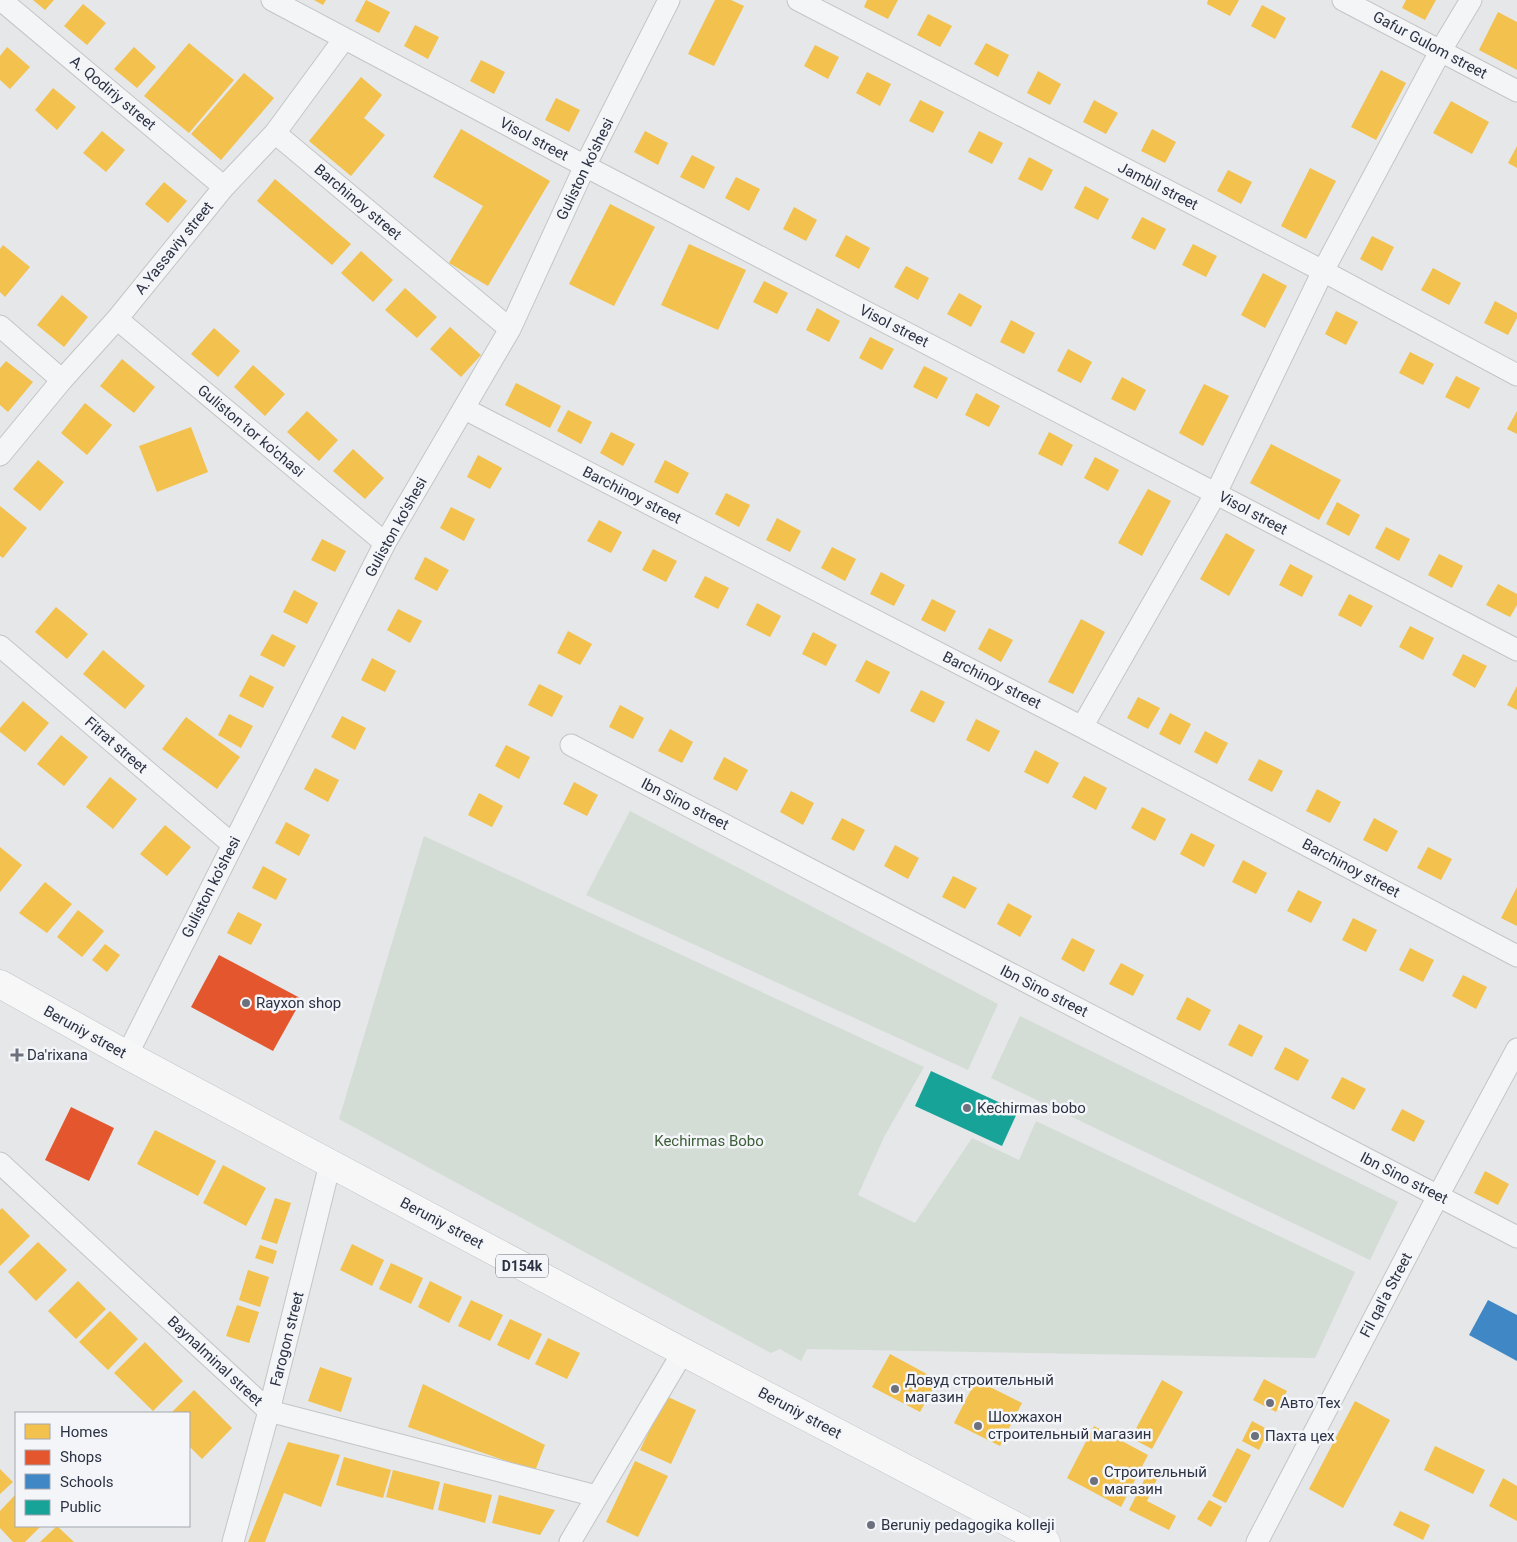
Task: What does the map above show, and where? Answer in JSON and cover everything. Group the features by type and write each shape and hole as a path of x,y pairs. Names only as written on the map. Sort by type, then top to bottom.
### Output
{"main road":[{"name":"Beruniy street","path":"0,984 127,1055 330,1164 1046,1542"}],"street":[{"name":"A. Qodiriy street","path":"1,0 224,187"},
{"name":"Visol street","path":"272,0 585,166 1517,650"},
{"name":"Guliston ko'shesi","path":"127,1055 385,543 510,329 585,166 669,0"},
{"name":"Jambil street","path":"798,0 1323,271 1517,375"},
{"name":"Gafur Gulom street","path":"1343,0 1517,91"},
{"path":"1082,727 1216,493 1323,271 1441,50 1471,0"},
{"name":"A.Yassaviy street","path":"0,455 62,380 117,319 224,187 275,133 344,39"},
{"name":"Barchinoy street","path":"275,133 510,329"},
{"name":"Guliston tor ko'chasi","path":"117,319 385,543"},
{"path":"0,326 62,380"},
{"name":"Barchinoy street","path":"465,408 1082,727 1517,956"},
{"name":"Fitrat street","path":"0,646 232,844"},
{"name":"Ibn Sino street","path":"571,745 1517,1237"},
{"name":"Fil qal'a Street","path":"1257,1542 1517,1049"},
{"name":"Baynalminal street","path":"0,1163 269,1411 596,1496"},
{"name":"Farogon street","path":"233,1542 269,1411 330,1164"},
{"path":"570,1542 683,1352"}],"green space":[{"path":"630,811 998,1004 968,1070 586,895"},
{"name":"Kechirmas Bobo","path":"424,836 924,1067 884,1137 858,1195 915,1223 972,1138 1019,1160 1036,1121 1355,1272 1315,1358 807,1349 801,1361 780,1349 771,1353 339,1119"},
{"path":"1020,1016 1398,1202 1370,1260 991,1078"}],"building: Homes":[{"path":"33,0 54,0 45,10"},
{"path":"314,0 326,0 323,5"},
{"path":"366,0 390,12 379,33 355,21"},
{"path":"715,0 731,0 744,6 714,66 688,54"},
{"path":"867,0 898,0 888,19 864,7"},
{"path":"1208,0 1239,0 1230,16 1207,4"},
{"path":"1406,0 1436,0 1425,20 1402,8"},
{"path":"83,4 106,23 87,45 64,26"},
{"path":"1262,5 1286,18 1275,39 1251,26"},
{"path":"1498,12 1517,22 1517,70 1479,50"},
{"path":"928,14 952,26 940,47 917,35"},
{"path":"415,25 439,37 428,59 404,46"},
{"path":"189,43 234,80 189,133 144,96"},
{"path":"986,43 1009,55 998,77 974,64"},
{"path":"815,45 839,57 828,79 804,66"},
{"path":"7,47 30,67 10,89 0,80 0,56"},
{"path":"134,47 156,67 137,88 114,69"},
{"path":"481,60 505,72 494,94 470,81"},
{"path":"1381,70 1406,83 1376,140 1351,127"},
{"path":"1038,71 1061,84 1050,105 1027,93"},
{"path":"867,72 891,84 880,106 856,93"},
{"path":"244,73 274,98 221,160 191,134"},
{"path":"361,77 382,95 364,118 385,135 351,176 309,141"},
{"path":"53,88 76,107 57,130 35,110"},
{"path":"556,98 580,110 569,132 545,120"},
{"path":"920,100 944,112 933,133 909,121"},
{"path":"1094,100 1118,113 1106,134 1083,122"},
{"path":"1451,101 1489,122 1472,154 1433,133"},
{"path":"461,129 550,181 488,286 449,263 483,206 433,177"},
{"path":"1152,129 1176,142 1165,163 1141,151"},
{"path":"102,131 125,150 106,172 83,153"},
{"path":"645,131 668,143 658,165 634,152"},
{"path":"979,131 1003,143 992,164 968,152"},
{"path":"1517,146 1517,168 1508,163"},
{"path":"692,155 715,167 704,189 680,177"},
{"path":"1029,157 1053,170 1042,191 1018,179"},
{"path":"1310,168 1336,181 1306,239 1281,226"},
{"path":"1228,170 1252,182 1241,204 1217,191"},
{"path":"736,177 760,189 749,211 725,198"},
{"path":"275,179 351,244 332,265 257,201"},
{"path":"164,182 187,201 168,223 145,204"},
{"path":"1085,186 1109,199 1098,220 1074,208"},
{"path":"610,204 655,227 614,306 569,284"},
{"path":"794,207 817,220 806,241 783,229"},
{"path":"1142,217 1166,229 1155,250 1131,238"},
{"path":"846,235 870,248 859,269 835,256"},
{"path":"1372,236 1394,247 1382,271 1360,259"},
{"path":"689,244 746,270 718,330 661,305"},
{"path":"1193,244 1217,256 1206,277 1182,265"},
{"path":"3,245 30,267 5,297 0,292 0,249"},
{"path":"361,251 393,280 373,302 341,273"},
{"path":"906,266 929,278 918,300 894,287"},
{"path":"1433,268 1461,283 1449,305 1421,290"},
{"path":"1263,273 1287,286 1265,328 1241,315"},
{"path":"764,281 788,293 777,314 753,302"},
{"path":"405,288 437,317 417,338 385,310"},
{"path":"959,293 982,306 971,327 947,314"},
{"path":"62,295 88,317 64,347 37,325"},
{"path":"1495,301 1517,313 1517,318 1508,335 1484,323"},
{"path":"817,308 840,321 829,342 806,330"},
{"path":"1336,311 1358,322 1346,345 1325,334"},
{"path":"1011,320 1035,333 1024,354 1000,342"},
{"path":"450,327 481,355 461,377 430,349"},
{"path":"214,328 240,351 218,377 191,354"},
{"path":"870,337 894,349 882,370 859,358"},
{"path":"1068,349 1092,362 1081,383 1057,371"},
{"path":"1410,352 1434,364 1423,385 1399,373"},
{"path":"122,359 155,387 134,413 100,386"},
{"path":"6,361 33,382 8,412 0,405 0,368"},
{"path":"253,365 285,394 265,416 234,387"},
{"path":"924,366 948,378 937,399 913,387"},
{"path":"1456,376 1480,388 1469,409 1445,397"},
{"path":"1122,377 1146,390 1135,411 1111,399"},
{"path":"516,383 561,406 550,428 505,405"},
{"path":"1204,384 1229,396 1203,446 1179,433"},
{"path":"976,393 1000,406 989,427 965,415"},
{"path":"85,403 112,425 87,455 61,433"},
{"path":"568,410 592,422 581,444 557,431"},
{"path":"307,411 338,440 319,461 287,432"},
{"path":"1517,411 1517,434 1507,429"},
{"path":"191,427 208,472 157,492 139,446"},
{"path":"611,432 635,444 623,466 600,453"},
{"path":"1049,432 1073,445 1062,466 1038,454"},
{"path":"1271,444 1341,480 1319,520 1250,483"},
{"path":"353,449 384,478 365,499 333,471"},
{"path":"478,455 502,468 490,489 467,477"},
{"path":"1095,457 1119,470 1108,491 1084,478"},
{"path":"38,460 64,482 40,511 13,489"},
{"path":"665,460 689,473 678,494 654,482"},
{"path":"1148,489 1171,501 1142,556 1118,543"},
{"path":"726,493 750,505 739,527 715,514"},
{"path":"1337,502 1360,515 1349,536 1326,524"},
{"path":"0,506 27,528 3,558 0,556"},
{"path":"451,507 475,519 464,541 440,528"},
{"path":"777,518 801,531 790,552 766,540"},
{"path":"599,520 622,532 611,553 587,541"},
{"path":"1386,527 1410,539 1399,561 1375,548"},
{"path":"1226,533 1255,550 1229,596 1200,579"},
{"path":"322,539 346,551 335,572 311,560"},
{"path":"832,547 856,559 845,581 821,568"},
{"path":"653,549 677,561 666,582 642,570"},
{"path":"1439,554 1463,566 1452,588 1428,575"},
{"path":"425,557 449,570 437,591 414,579"},
{"path":"1290,564 1313,576 1302,597 1279,585"},
{"path":"881,572 905,585 894,606 870,594"},
{"path":"705,576 729,588 718,609 694,597"},
{"path":"1498,584 1517,594 1517,605 1510,617 1486,605"},
{"path":"294,590 318,603 307,624 283,612"},
{"path":"1349,594 1373,606 1361,627 1338,615"},
{"path":"932,599 956,611 945,632 921,620"},
{"path":"757,603 781,616 770,637 746,625"},
{"path":"56,607 88,634 67,659 35,632"},
{"path":"398,609 422,621 410,643 387,630"},
{"path":"1081,619 1105,632 1073,694 1048,682"},
{"path":"1410,626 1434,638 1423,660 1399,647"},
{"path":"989,628 1013,640 1001,662 978,649"},
{"path":"568,631 592,644 580,665 557,653"},
{"path":"813,632 837,645 826,666 802,654"},
{"path":"272,634 296,646 284,667 260,655"},
{"path":"103,650 145,686 125,709 83,674"},
{"path":"1463,654 1487,666 1475,688 1452,675"},
{"path":"372,658 396,671 385,692 361,680"},
{"path":"866,660 890,672 879,694 855,681"},
{"path":"250,675 274,687 263,708 239,696"},
{"path":"539,684 563,696 552,717 528,705"},
{"path":"1517,686 1517,710 1507,705"},
{"path":"921,690 945,702 934,723 910,711"},
{"path":"1138,697 1160,708 1148,729 1127,718"},
{"path":"23,701 49,723 25,752 0,732 0,728"},
{"path":"620,705 644,718 633,739 609,727"},
{"path":"1170,713 1191,724 1180,745 1159,734"},
{"path":"229,714 253,726 241,748 218,735"},
{"path":"342,716 366,728 355,750 331,737"},
{"path":"186,717 240,757 217,789 162,749"},
{"path":"976,719 1000,731 989,752 966,740"},
{"path":"670,729 693,742 682,763 658,751"},
{"path":"1205,731 1228,743 1217,764 1194,752"},
{"path":"61,735 88,757 64,786 37,764"},
{"path":"506,745 530,757 519,779 495,766"},
{"path":"1035,750 1059,763 1048,784 1024,772"},
{"path":"724,757 748,770 737,791 713,779"},
{"path":"1259,759 1283,771 1272,792 1248,780"},
{"path":"315,768 339,780 328,802 304,789"},
{"path":"1084,776 1107,788 1096,810 1072,797"},
{"path":"110,777 137,799 113,829 86,807"},
{"path":"574,782 598,795 587,816 563,804"},
{"path":"1317,789 1341,802 1330,823 1306,811"},
{"path":"791,791 814,803 803,825 780,812"},
{"path":"479,793 503,806 492,827 468,815"},
{"path":"1142,807 1166,819 1155,841 1131,828"},
{"path":"842,818 865,830 854,851 831,839"},
{"path":"1374,818 1398,831 1387,852 1363,840"},
{"path":"286,822 310,835 299,856 275,843"},
{"path":"165,825 191,847 167,876 140,854"},
{"path":"1191,833 1215,845 1204,867 1180,854"},
{"path":"895,845 919,858 908,879 884,866"},
{"path":"0,847 22,865 0,892"},
{"path":"1428,847 1452,859 1441,880 1417,868"},
{"path":"1243,860 1267,873 1256,894 1232,882"},
{"path":"263,866 287,879 276,900 252,888"},
{"path":"953,876 977,888 965,909 942,897"},
{"path":"45,882 72,904 47,933 19,913"},
{"path":"1517,887 1517,926 1501,918"},
{"path":"1298,890 1322,902 1311,923 1287,911"},
{"path":"1008,903 1032,916 1020,937 997,924"},
{"path":"78,910 104,931 82,957 57,937"},
{"path":"238,912 262,924 251,945 227,933"},
{"path":"1353,918 1377,930 1366,952 1342,940"},
{"path":"1072,938 1095,950 1084,972 1061,959"},
{"path":"105,944 120,955 107,972 92,960"},
{"path":"1410,948 1434,960 1423,982 1399,970"},
{"path":"1121,963 1144,975 1133,996 1109,984"},
{"path":"1463,975 1487,987 1476,1009 1452,996"},
{"path":"1187,997 1211,1010 1200,1031 1176,1019"},
{"path":"1239,1024 1263,1036 1252,1057 1228,1045"},
{"path":"1285,1047 1309,1060 1298,1081 1274,1069"},
{"path":"1342,1077 1366,1089 1354,1110 1331,1098"},
{"path":"1402,1109 1425,1121 1414,1142 1391,1130"},
{"path":"155,1130 216,1161 198,1196 137,1164"},
{"path":"223,1165 266,1188 246,1226 203,1203"},
{"path":"1485,1171 1509,1184 1498,1205 1474,1193"},
{"path":"275,1198 291,1203 277,1244 261,1239"},
{"path":"2,1208 30,1236 0,1266 0,1210"},
{"path":"38,1242 67,1270 36,1301 8,1272"},
{"path":"352,1244 384,1260 372,1286 340,1270"},
{"path":"260,1245 277,1251 273,1264 255,1258"},
{"path":"391,1263 423,1278 411,1304 379,1289"},
{"path":"248,1270 269,1277 260,1307 239,1300"},
{"path":"78,1281 106,1309 76,1339 48,1311"},
{"path":"430,1281 462,1297 449,1323 418,1307"},
{"path":"471,1300 503,1315 490,1341 458,1326"},
{"path":"237,1305 259,1312 249,1343 226,1336"},
{"path":"110,1311 138,1339 108,1370 79,1342"},
{"path":"510,1319 542,1334 529,1360 497,1345"},
{"path":"548,1338 580,1353 567,1379 535,1364"},
{"path":"145,1342 183,1381 153,1411 114,1373"},
{"path":"890,1354 938,1380 920,1412 872,1387"},
{"path":"320,1367 352,1378 341,1412 308,1401"},
{"path":"1264,1379 1287,1391 1276,1412 1253,1400"},
{"path":"976,1380 1022,1403 1000,1446 954,1423"},
{"path":"1162,1380 1183,1392 1152,1449 1131,1438"},
{"path":"423,1384 545,1445 535,1471 408,1427"},
{"path":"194,1390 232,1428 202,1459 190,1447 190,1412 172,1412"},
{"path":"666,1396 696,1410 671,1464 640,1450"},
{"path":"1355,1401 1390,1420 1343,1508 1309,1489"},
{"name":"Пахта цех","path":"1252,1421 1269,1430 1259,1450 1242,1441"},
{"path":"1094,1426 1148,1455 1121,1507 1067,1478"},
{"path":"288,1442 340,1455 321,1507 284,1493 265,1542 248,1542"},
{"path":"1435,1446 1485,1470 1473,1494 1424,1470"},
{"path":"1237,1448 1251,1455 1226,1503 1212,1496"},
{"path":"344,1457 391,1470 383,1498 336,1485"},
{"path":"635,1461 668,1476 638,1537 606,1522"},
{"path":"0,1469 13,1482 0,1494"},
{"path":"393,1470 440,1482 433,1510 386,1497"},
{"path":"1147,1474 1157,1479 1147,1501 1176,1516 1169,1530 1129,1510"},
{"path":"1503,1478 1517,1486 1517,1521 1489,1506"},
{"path":"444,1483 492,1495 485,1523 438,1510"},
{"path":"15,1495 15,1527 40,1527 25,1542 13,1542 0,1528 0,1511"},
{"path":"499,1495 555,1510 540,1535 492,1523"},
{"path":"1209,1500 1222,1507 1211,1527 1197,1519"},
{"path":"1400,1511 1430,1525 1423,1540 1393,1525"},
{"path":"58,1527 74,1542 40,1542"}],"building: Shops":[{"name":"Rayxon shop","path":"219,955 302,999 273,1051 191,1007"},
{"path":"71,1107 114,1128 89,1181 45,1160"}],"building: Schools":[{"path":"1488,1300 1517,1315 1517,1361 1469,1335"}],"building: Public":[{"name":"Kechirmas bobo","path":"931,1071 1018,1111 1002,1146 915,1106"}],"place":[{"name":"Rayxon shop","path":"246,1003"},
{"name":"Da'rixana","path":"17,1055"},
{"name":"Kechirmas bobo","path":"967,1108"},
{"name":"Довуд строительный магазин","path":"895,1389"},
{"name":"Авто Тех","path":"1270,1403"},
{"name":"Шохжахон строительный магазин","path":"978,1426"},
{"name":"Пахта цех","path":"1255,1436"},
{"name":"Строительный магазин","path":"1094,1481"},
{"name":"Beruniy pedagogika kolleji","path":"871,1525"}]}
